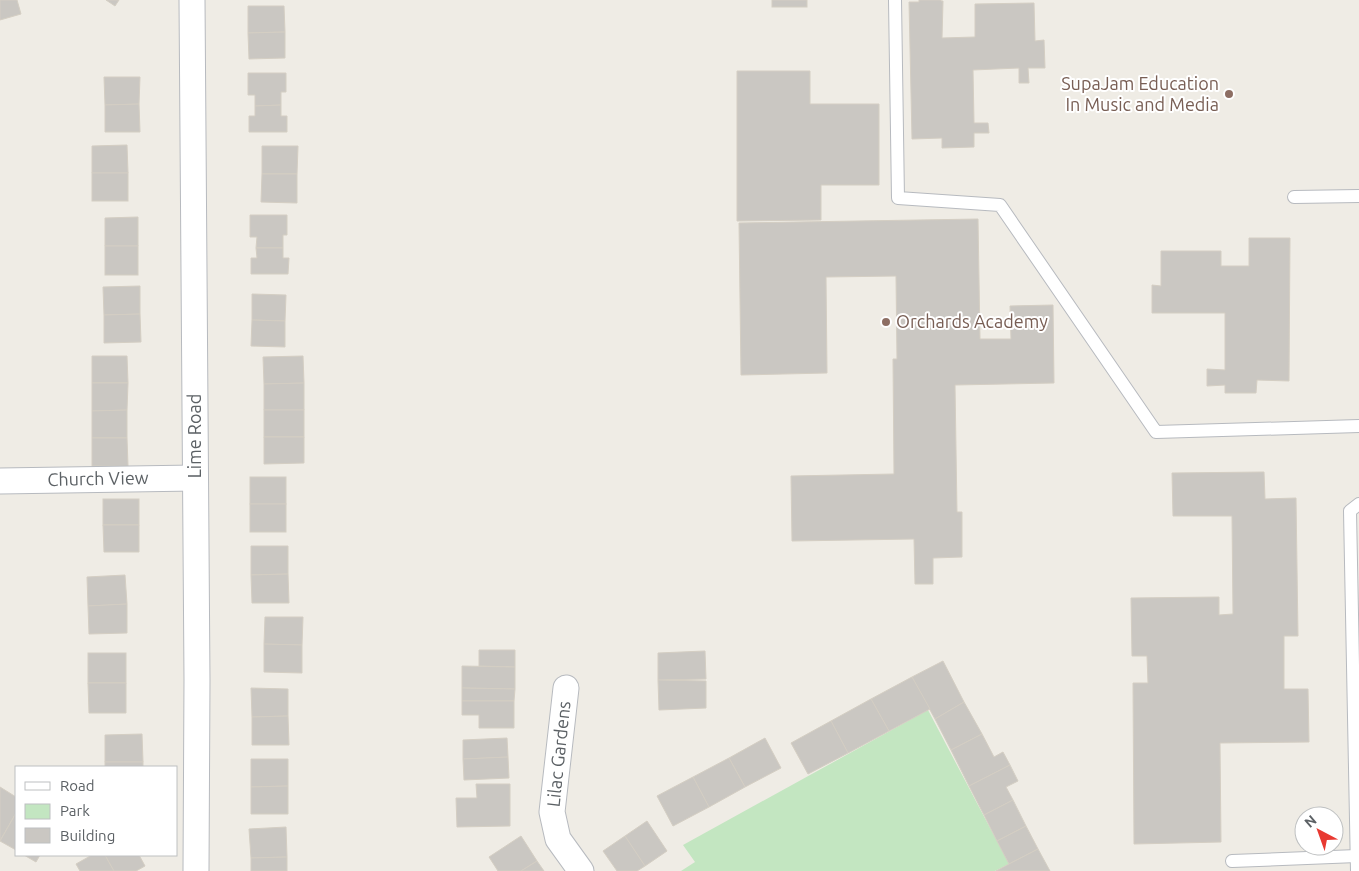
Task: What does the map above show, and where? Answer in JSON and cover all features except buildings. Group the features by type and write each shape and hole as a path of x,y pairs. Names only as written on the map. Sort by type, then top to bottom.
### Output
{"street":[{"name":"Lime Road","path":"192,0 197,670 196,871"},
{"name":"Church View","path":"0,481 195,478"},
{"name":"Lilac Gardens","path":"566,688 552,812 558,839 581,871"}],"lane":[{"path":"895,0 898,198 1000,204 1156,432 1359,426"},
{"path":"1294,197 1359,196"},
{"path":"1357,871 1350,511 1359,504"},
{"path":"1232,861 1357,856"}],"green space":[{"path":"928,710 1009,864 995,871 681,871 695,862 683,845"}],"place":[{"name":"SupaJam Education In Music and Media","path":"1229,94"},
{"name":"Orchards Academy","path":"886,322"}]}
